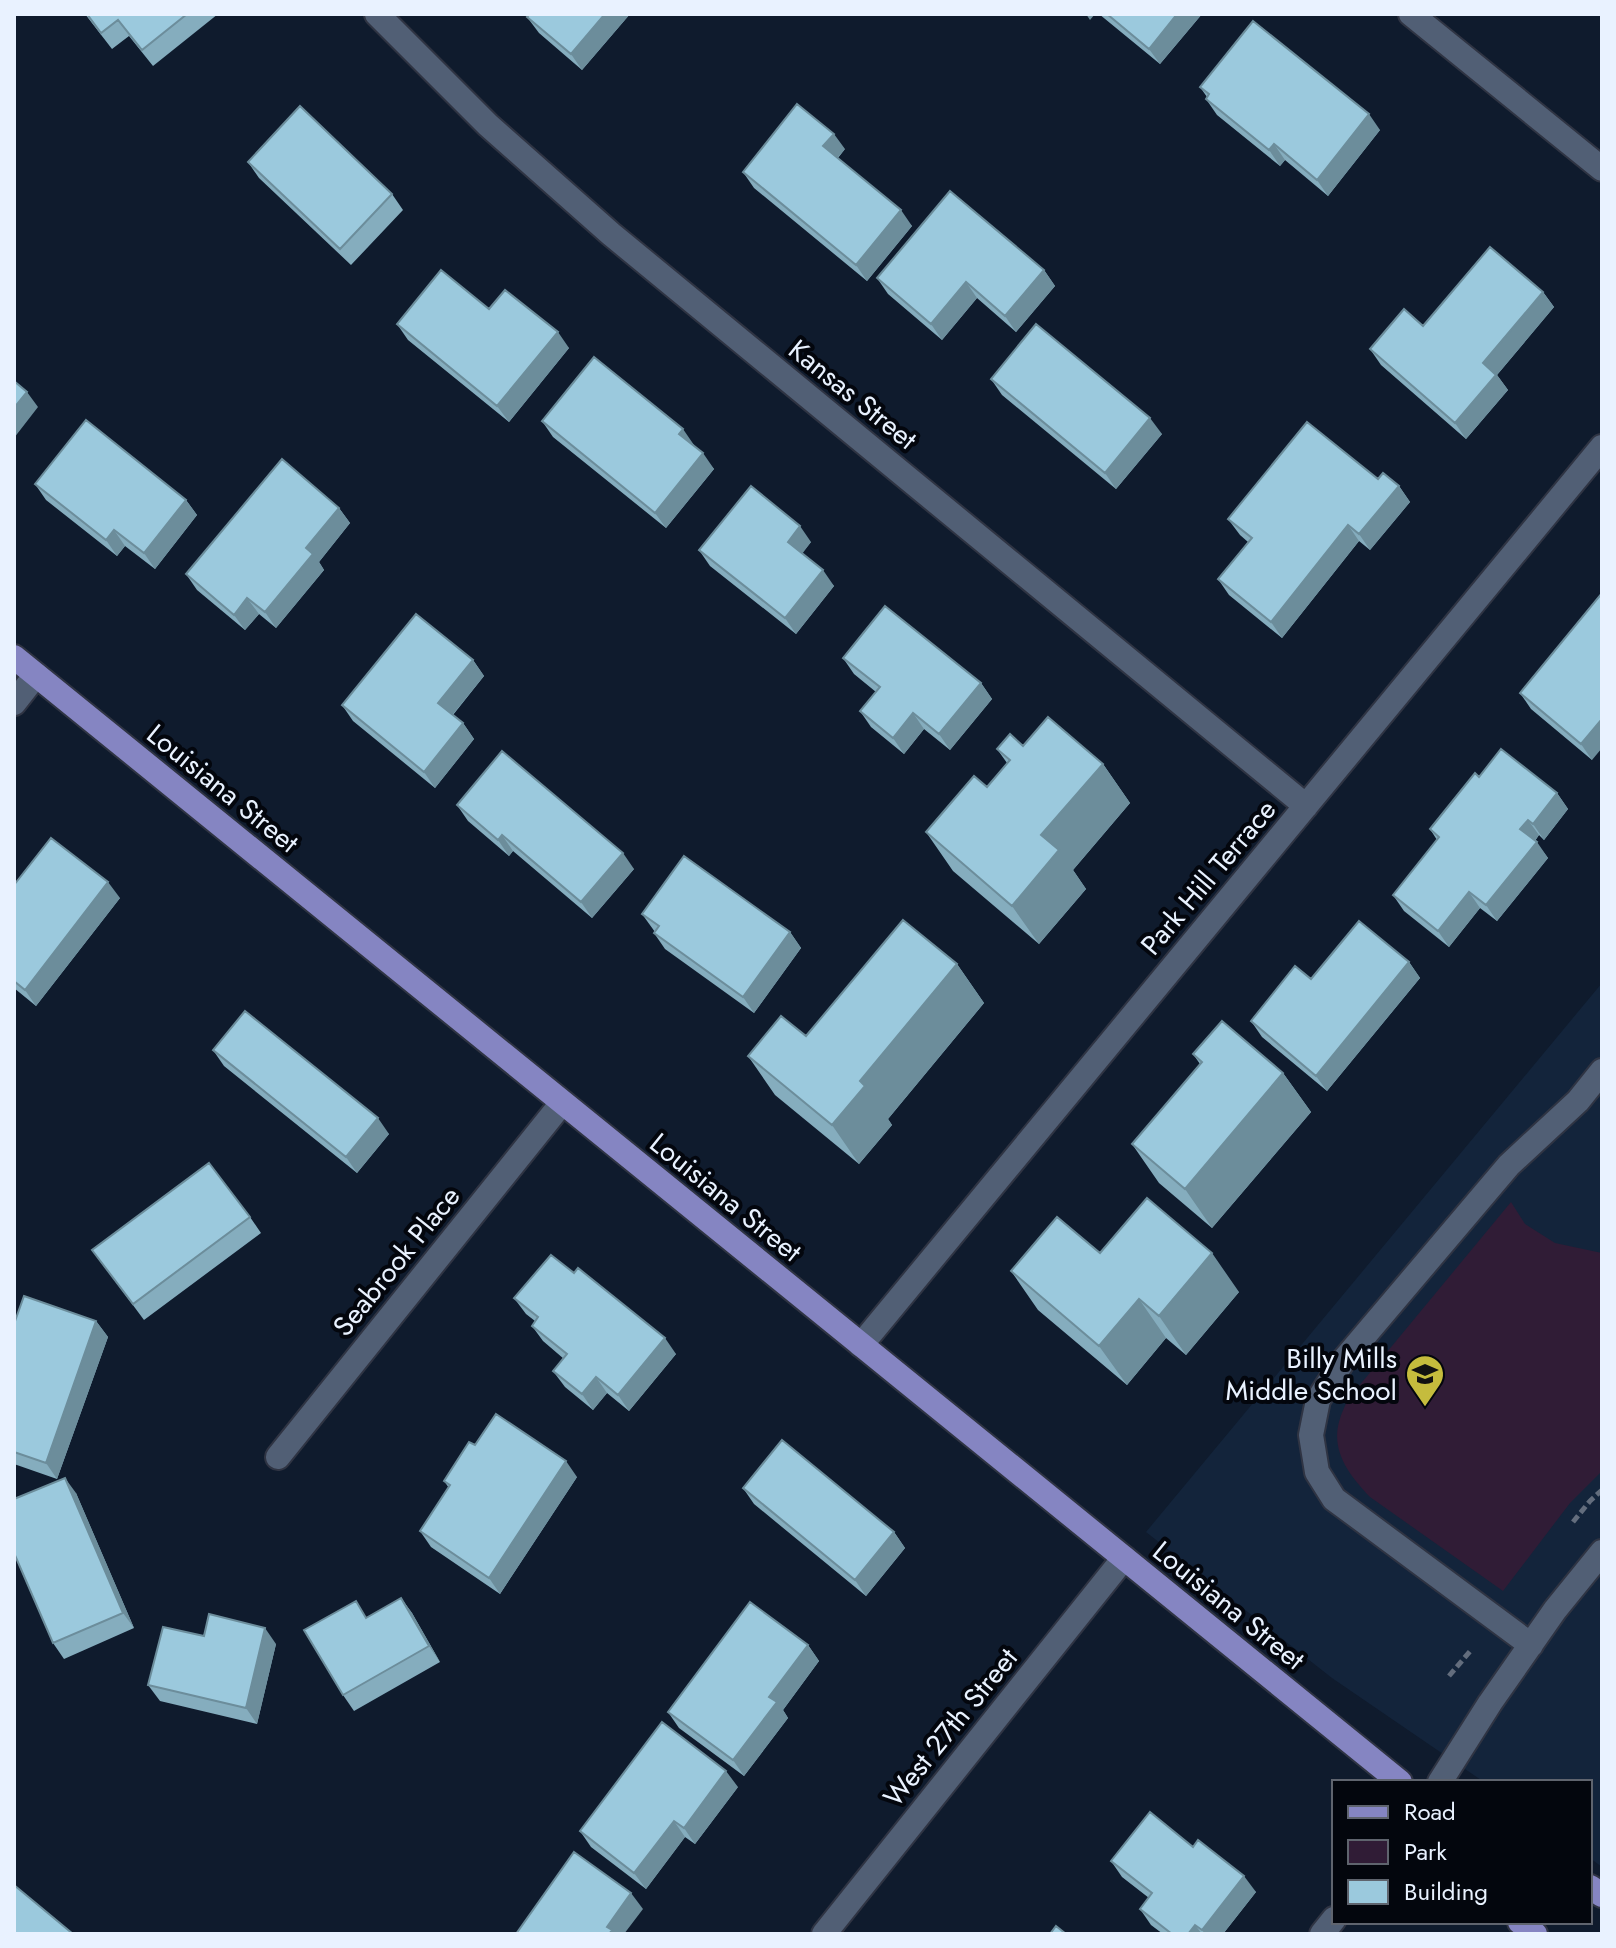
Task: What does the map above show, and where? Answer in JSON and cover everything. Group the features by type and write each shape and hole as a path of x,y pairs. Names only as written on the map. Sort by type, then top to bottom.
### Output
{"main road":[{"name":"Louisiana Street","path":"14,657 1398,1780"}],"street":[{"name":"Kansas Street","path":"377,14 488,125 611,234 1306,806"},
{"path":"1411,14 1602,169"},
{"name":"Park Hill Terrace","path":"861,1345 1602,447"},
{"path":"14,703 36,675"},
{"path":"1531,1645 1334,1499 1317,1472 1311,1435 1318,1400 1343,1361 1509,1165 1578,1101 1602,1071"},
{"name":"Seabrook Place","path":"278,1457 562,1103"},
{"path":"1441,1780 1555,1610 1602,1552"},
{"name":"West 27th Street","path":"824,1934 1124,1558"}],"shaded area":[{"name":"Billy Mills Middle School","path":"1602,983 1602,1867 1592,1860 1592,1780 1481,1780 1332,1678 1146,1532"}],"green space":[{"path":"1511,1202 1525,1224 1555,1243 1602,1253 1602,1471 1570,1503 1503,1591 1370,1497 1344,1463 1337,1433 1349,1398"}],"building":[{"path":"87,14 187,14 142,50 118,20 101,33"},
{"path":"530,14 605,14 571,54 527,17"},
{"path":"1107,14 1177,14 1149,49"},
{"path":"1253,21 1369,114 1317,180 1274,144 1269,150 1206,99 1209,94 1200,87"},
{"path":"797,104 834,134 823,146 901,210 856,265 743,172"},
{"path":"300,106 392,194 340,249 248,162"},
{"path":"950,191 1044,270 1005,316 966,282 931,324 877,278"},
{"path":"1490,247 1543,292 1483,363 1496,375 1455,423 1370,349 1404,309 1423,326"},
{"path":"441,270 489,309 505,290 558,332 497,406 397,324"},
{"path":"1036,324 1150,418 1105,473 991,379"},
{"path":"594,357 683,429 679,434 703,453 655,513 542,421"},
{"path":"14,381 27,392 14,408"},
{"path":"86,420 186,500 144,553 114,530 106,540 35,484"},
{"path":"1307,422 1378,479 1383,473 1399,486 1359,534 1348,525 1271,622 1218,579 1252,538 1228,519"},
{"path":"282,459 339,508 306,548 313,554 265,612 247,598 234,615 186,574"},
{"path":"751,486 800,526 788,542 823,570 785,618 699,550"},
{"path":"1602,593 1602,719 1581,744 1520,693"},
{"path":"885,606 981,683 939,734 913,713 893,738 860,711 880,687 843,658"},
{"path":"416,614 473,660 438,703 463,723 424,772 342,705"},
{"path":"1048,717 1103,764 1041,835 1059,850 1012,906 926,832 974,776 987,787 1010,760 997,749 1010,734 1023,746"},
{"path":"1501,749 1557,793 1533,824 1528,820 1520,829 1537,842 1486,905 1469,892 1438,931 1393,895 1439,837 1430,829 1475,773 1479,777"},
{"path":"502,751 623,853 581,902 502,835 498,840 457,805"},
{"path":"51,838 108,882 25,990 14,981 14,885"},
{"path":"684,856 790,932 743,997 654,933 659,926 642,914"},
{"path":"903,920 957,964 860,1081 865,1086 832,1125 748,1056 781,1016 806,1036"},
{"path":"1359,921 1409,962 1316,1076 1251,1021 1295,966 1311,979"},
{"path":"245,1011 378,1118 346,1157 213,1050"},
{"path":"1222,1021 1283,1073 1185,1189 1132,1144 1202,1062 1193,1054"},
{"path":"209,1163 250,1217 133,1304 92,1250"},
{"path":"1147,1198 1212,1253 1159,1316 1139,1299 1099,1346 1011,1271 1057,1217 1100,1253"},
{"path":"551,1255 574,1273 578,1268 665,1338 618,1395 596,1377 582,1394 553,1371 567,1354 532,1326 538,1317 514,1298"},
{"path":"24,1296 96,1321 46,1463 14,1452 14,1324"},
{"path":"496,1414 566,1461 489,1578 420,1531 450,1485 444,1481 469,1442 475,1445"},
{"path":"782,1440 894,1532 855,1580 743,1488"},
{"path":"65,1478 123,1613 53,1643 14,1553 14,1499"},
{"path":"401,1598 429,1646 343,1695 304,1630 356,1601 366,1618"},
{"path":"750,1602 808,1645 769,1697 777,1702 733,1760 668,1712"},
{"path":"209,1614 265,1628 246,1708 148,1685 163,1627 204,1636"},
{"path":"662,1722 726,1771 684,1828 674,1821 634,1873 580,1831"},
{"path":"1150,1812 1193,1847 1198,1840 1244,1876 1202,1930 1195,1925 1188,1934 1172,1934 1140,1909 1152,1893 1111,1861"},
{"path":"574,1852 631,1893 607,1927 612,1930 609,1934 516,1934"},
{"path":"14,1885 73,1934 14,1934"},
{"path":"1056,1926 1066,1934 1050,1934"}],"place":[{"name":"Billy Mills Middle School","path":"1425,1408"}]}
